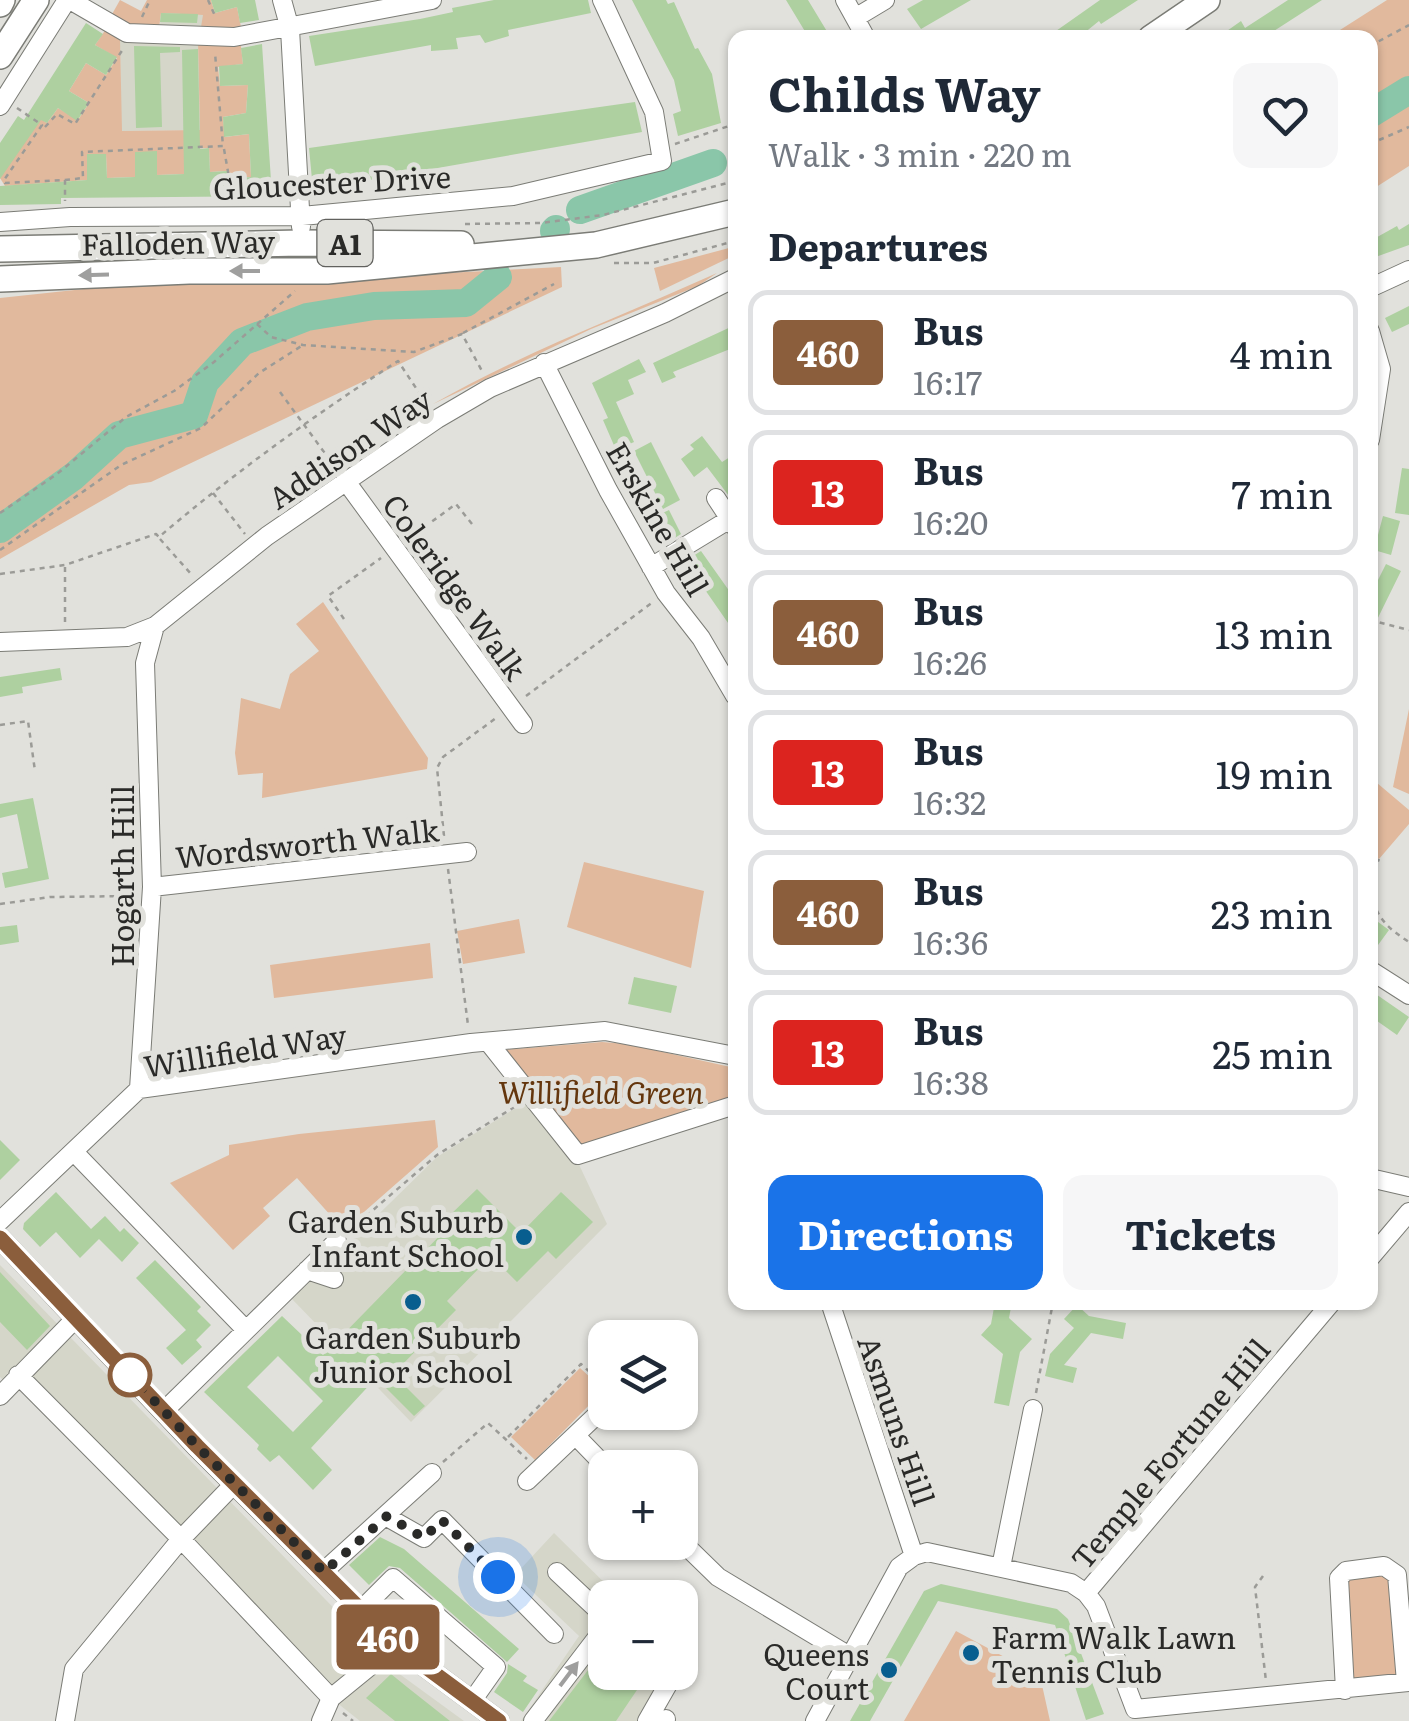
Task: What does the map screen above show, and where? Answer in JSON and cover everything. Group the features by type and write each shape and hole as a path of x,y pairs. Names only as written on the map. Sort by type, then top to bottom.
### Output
{"highway":[{"path":"0,56 36,0"},
{"path":"1163,30 1207,0"},
{"name":"Falloden Way","path":"0,280 189,271 301,279 596,244 728,214"},
{"path":"300,242 301,279"},
{"name":"Falloden Way","path":"0,249 300,242 596,244"}],"main road":[{"path":"0,1238 164,1411 396,1645 499,1721"}],"street":[{"path":"2,103 68,0 127,33 234,37 432,0"},
{"path":"282,0 290,29 302,216 300,242"},
{"path":"602,0 654,112 661,155"},
{"path":"844,0 862,30"},
{"path":"855,18 884,0"},
{"name":"Gloucester Drive","path":"0,222 302,216 513,196 661,155"},
{"path":"1378,284 1409,270"},
{"name":"Addison Way","path":"0,642 127,637 155,626 255,546 437,420 544,363 665,313 728,282"},
{"path":"1378,359 1378,388"},
{"name":"Erskine Hill","path":"544,363 651,567 728,683"},
{"name":"Coleridge Walk","path":"346,480 523,724"},
{"path":"716,498 728,517"},
{"path":"651,567 728,525"},
{"name":"Hogarth Hill","path":"139,1089 152,892 144,663 155,626"},
{"path":"127,637 144,663"},
{"name":"Wordsworth Walk","path":"152,892 467,852"},
{"path":"1378,974 1407,987"},
{"name":"Willifield Way","path":"0,1221 139,1089 480,1043 605,1031 728,1055"},
{"path":"480,1043 578,1155 728,1107"},
{"path":"74,1152 245,1330"},
{"path":"1378,1180 1409,1186"},
{"path":"1378,1249 1409,1212"},
{"path":"164,1411 337,1241"},
{"path":"306,1270 334,1279"},
{"name":"Asmuns Hill","path":"833,1310 914,1556"},
{"name":"Temple Fortune Hill","path":"1086,1594 1325,1310"},
{"path":"76,1318 7,1383 181,1540 331,1698"},
{"path":"1001,1567 1033,1409"},
{"path":"533,1476 588,1424"},
{"path":"576,1436 590,1450"},
{"path":"324,1572 432,1473"},
{"path":"65,1721 74,1669 181,1540 235,1483"},
{"path":"387,1516 424,1538 442,1520 554,1634"},
{"path":"816,1721 899,1567 927,1552 1071,1582 1096,1606 1131,1715 1267,1695 1345,1690 1408,1682 1397,1575 1384,1566 1346,1570 1338,1578 1345,1690"},
{"path":"698,1558 718,1578 851,1657"},
{"path":"557,1572 588,1601"},
{"path":"361,1610 393,1578 496,1667 472,1701"},
{"path":"321,1721 331,1698 396,1645"},
{"path":"533,1721 588,1649"},
{"path":"659,1720 669,1690"}],"path":[{"path":"1378,42 1409,25"},
{"path":"2,103 46,127 57,114 75,124 134,33"},
{"path":"214,36 223,146 235,216"},
{"path":"42,125 5,183 83,178 82,152 223,146"},
{"path":"661,155 728,127"},
{"path":"1378,141 1409,127"},
{"path":"65,180 65,218"},
{"path":"466,224 540,223 604,215 728,183"},
{"path":"0,512 57,474 126,418 214,362 301,279"},
{"path":"256,323 272,337 303,344 414,352 462,334 554,284"},
{"path":"462,334 484,375"},
{"path":"0,550 121,465 202,428 259,373 303,344"},
{"path":"159,537 302,424 398,361 437,420"},
{"path":"280,392 346,480"},
{"path":"212,492 255,546"},
{"path":"0,574 64,565 156,534 202,588"},
{"path":"64,565 65,638"},
{"path":"480,1043 446,854 436,768 443,757 666,592"},
{"path":"1378,622 1409,630"},
{"path":"0,725 28,720 35,770"},
{"path":"0,904 50,896 152,892"},
{"path":"1378,915 1384,925 1409,942"},
{"path":"337,1241 437,1155 530,1098"},
{"path":"1033,1409 1052,1310"},
{"path":"507,1438 582,1364 588,1370"},
{"path":"432,1473 488,1423 507,1438 533,1476"},
{"path":"1263,1576 1255,1587 1267,1695"}],"shaded area":[{"path":"161,13 204,15 198,43 200,130 121,131 120,40 129,29 160,25"},
{"path":"527,1101 574,1154 607,1224 411,1422 292,1299 437,1157"},
{"path":"0,1265 394,1670 464,1721 360,1721 331,1698 19,1376 8,1385 0,1377"},
{"path":"554,1533 602,1580 588,1580 588,1690 673,1690 656,1721 521,1721 579,1636 515,1575"}],"green space":[{"path":"120,0 141,11 147,0 211,0 215,13 237,7 241,27 200,33 203,15 161,13 159,28 129,29 111,16"},
{"path":"1387,0 1409,0 1409,166 1378,186 1378,30 1340,30"},
{"path":"106,29 120,39 122,131 200,130 198,43 241,46 243,64 218,67 220,86 248,85 246,113 223,117 225,137 249,134 251,177 233,178 227,171 210,172 209,148 184,149 184,174 157,175 156,152 136,152 135,177 107,178 106,154 87,154 87,180 5,186 0,178 30,112 47,123 58,108 78,120 89,103 69,91 86,63 106,75 117,58 95,45"},
{"path":"728,248 728,258 660,291 654,268"},
{"path":"561,267 562,287 151,482 129,485 0,559 0,298 140,283 309,280"},
{"path":"717,273 698,286 591,329 433,404 538,351"},
{"path":"323,602 428,758 427,769 262,798 263,773 238,775 235,753 241,698 280,709 290,674 319,651 296,624"},
{"path":"1409,709 1409,794 1393,787"},
{"path":"1378,784 1409,810 1409,824 1379,859"},
{"path":"584,862 704,891 691,968 567,927"},
{"path":"519,919 525,953 463,964 457,931"},
{"path":"430,943 433,978 274,998 270,965"},
{"name":"Willifield Green","path":"602,1042 627,1044 728,1066 728,1099 579,1151 502,1050"},
{"path":"435,1120 438,1147 356,1219 351,1218 341,1227 297,1178 263,1208 270,1216 233,1250 170,1183 229,1155 229,1145"},
{"path":"580,1368 588,1375 588,1406 535,1460 511,1437"},
{"path":"1346,1571 1397,1575 1406,1682 1345,1690"},
{"name":"Farm Walk Lawn Tennis Club","path":"956,1631 1040,1676 1050,1721 904,1721"}],"building":[{"path":"211,0 255,0 259,20 240,23 237,7 215,13"},
{"path":"494,0 588,0 591,13 508,30 509,36 485,43 480,35 456,38 458,49 431,51 431,45 315,66 309,36 420,19"},
{"path":"632,0 674,2 695,49 698,48 712,74 721,123 678,136 673,114 681,111 674,80"},
{"path":"786,0 808,0 826,30 804,30"},
{"path":"923,0 971,0 921,29 907,9"},
{"path":"1100,0 1138,0 1088,30 1057,30"},
{"path":"1288,0 1322,0 1275,30 1228,30 1241,21 1245,28"},
{"path":"161,13 198,14 197,23 160,22"},
{"path":"86,23 103,34 95,45 117,57 106,75 86,63 69,91 89,103 77,121 58,108 47,123 41,120 0,179 0,143 18,116 24,120"},
{"path":"262,44 272,196 61,198 61,204 0,205 0,186 87,180 87,154 106,154 107,178 135,177 135,152 157,151 157,175 184,174 182,50 198,49 200,149 209,148 210,172 227,171 227,179 251,177 249,134 224,137 223,117 246,113 248,85 220,86 219,66 243,64 241,48"},
{"path":"134,46 180,47 180,52 160,53 162,127 136,128"},
{"path":"635,102 642,132 313,190 309,148"},
{"path":"1409,224 1409,245 1378,256 1378,237 1397,226 1399,230"},
{"path":"1409,306 1409,324 1392,332 1385,318"},
{"path":"728,328 728,350 673,372 676,377 662,383 653,363"},
{"path":"639,359 646,372 628,380 634,394 616,402 634,442 616,450 603,420 608,418 592,383"},
{"path":"702,436 722,462 728,458 728,495 707,467 694,477 681,459 694,449 690,445"},
{"path":"651,442 680,500 663,509 634,451"},
{"path":"1402,468 1409,469 1409,515 1395,513"},
{"path":"669,510 681,534 667,543 654,517"},
{"path":"1383,516 1400,521 1391,555 1378,551"},
{"path":"701,551 728,589 728,623 685,561"},
{"path":"1386,564 1401,571 1378,618 1378,580"},
{"path":"60,668 62,680 22,687 23,693 0,697 0,677"},
{"path":"33,798 49,879 5,888 2,873 28,868 17,814 0,818 0,804"},
{"path":"1378,922 1389,930 1378,945"},
{"path":"17,925 19,942 0,945 0,927"},
{"path":"634,977 677,986 671,1013 628,1004"},
{"path":"1378,996 1409,1017 1397,1035 1378,1022"},
{"path":"0,1140 20,1160 0,1180"},
{"path":"477,1189 521,1233 561,1192 593,1222 556,1259 548,1251 517,1282 491,1256 447,1301 456,1310 393,1374 425,1406 414,1416 376,1378 311,1448 332,1470 313,1490 279,1455 270,1462 257,1449 259,1445 204,1392 282,1316 323,1355 454,1221 449,1216","holes":["278,1356 323,1401 293,1432 247,1387"]},
{"path":"56,1192 91,1229 105,1216 120,1232 124,1228 139,1243 122,1262 99,1239 80,1258 56,1232 40,1247 23,1229 24,1223"},
{"path":"155,1260 201,1307 197,1311 211,1325 196,1340 202,1347 182,1365 166,1348 186,1330 136,1278"},
{"path":"0,1272 50,1326 27,1350 0,1322"},
{"path":"994,1310 1010,1310 1009,1318 1032,1339 1020,1352 1009,1406 994,1403 1003,1354 981,1335 991,1324"},
{"path":"1072,1310 1082,1310 1089,1316 1126,1323 1123,1339 1091,1333 1064,1365 1077,1368 1073,1383 1045,1376 1050,1354 1074,1328 1064,1319"},
{"path":"380,1537 404,1549 519,1649 507,1662 400,1568 389,1566 369,1585 349,1565"},
{"name":"Queens Court","path":"941,1584 1057,1609 1068,1619 1104,1714 1086,1720 1055,1625 938,1601 870,1721 850,1721 924,1591"},
{"path":"508,1664 527,1676 523,1681 538,1690 523,1712 494,1692 507,1673"},
{"path":"588,1670 588,1690 637,1690 616,1721 549,1721"},
{"path":"391,1674 450,1721 395,1721 366,1698"}],"waterway":[{"path":"1378,109 1409,90"},
{"path":"580,210 713,163"},
{"path":"0,529 74,476 119,435 194,415 205,382 242,342 307,317 374,306 466,303 498,277"}],"bus line":[{"name":"460","path":"0,1238 197,1446 396,1645 499,1721"}],"place":[{"name":"Garden Suburb Infant School","path":"524,1237"},
{"name":"Garden Suburb Junior School","path":"413,1302"},
{"name":"Farm Walk Lawn Tennis Club","path":"971,1653"},
{"name":"Queens Court","path":"889,1670"}],"route":[{"path":"130,1375 324,1572 387,1516 424,1538 442,1520 498,1577"}]}
